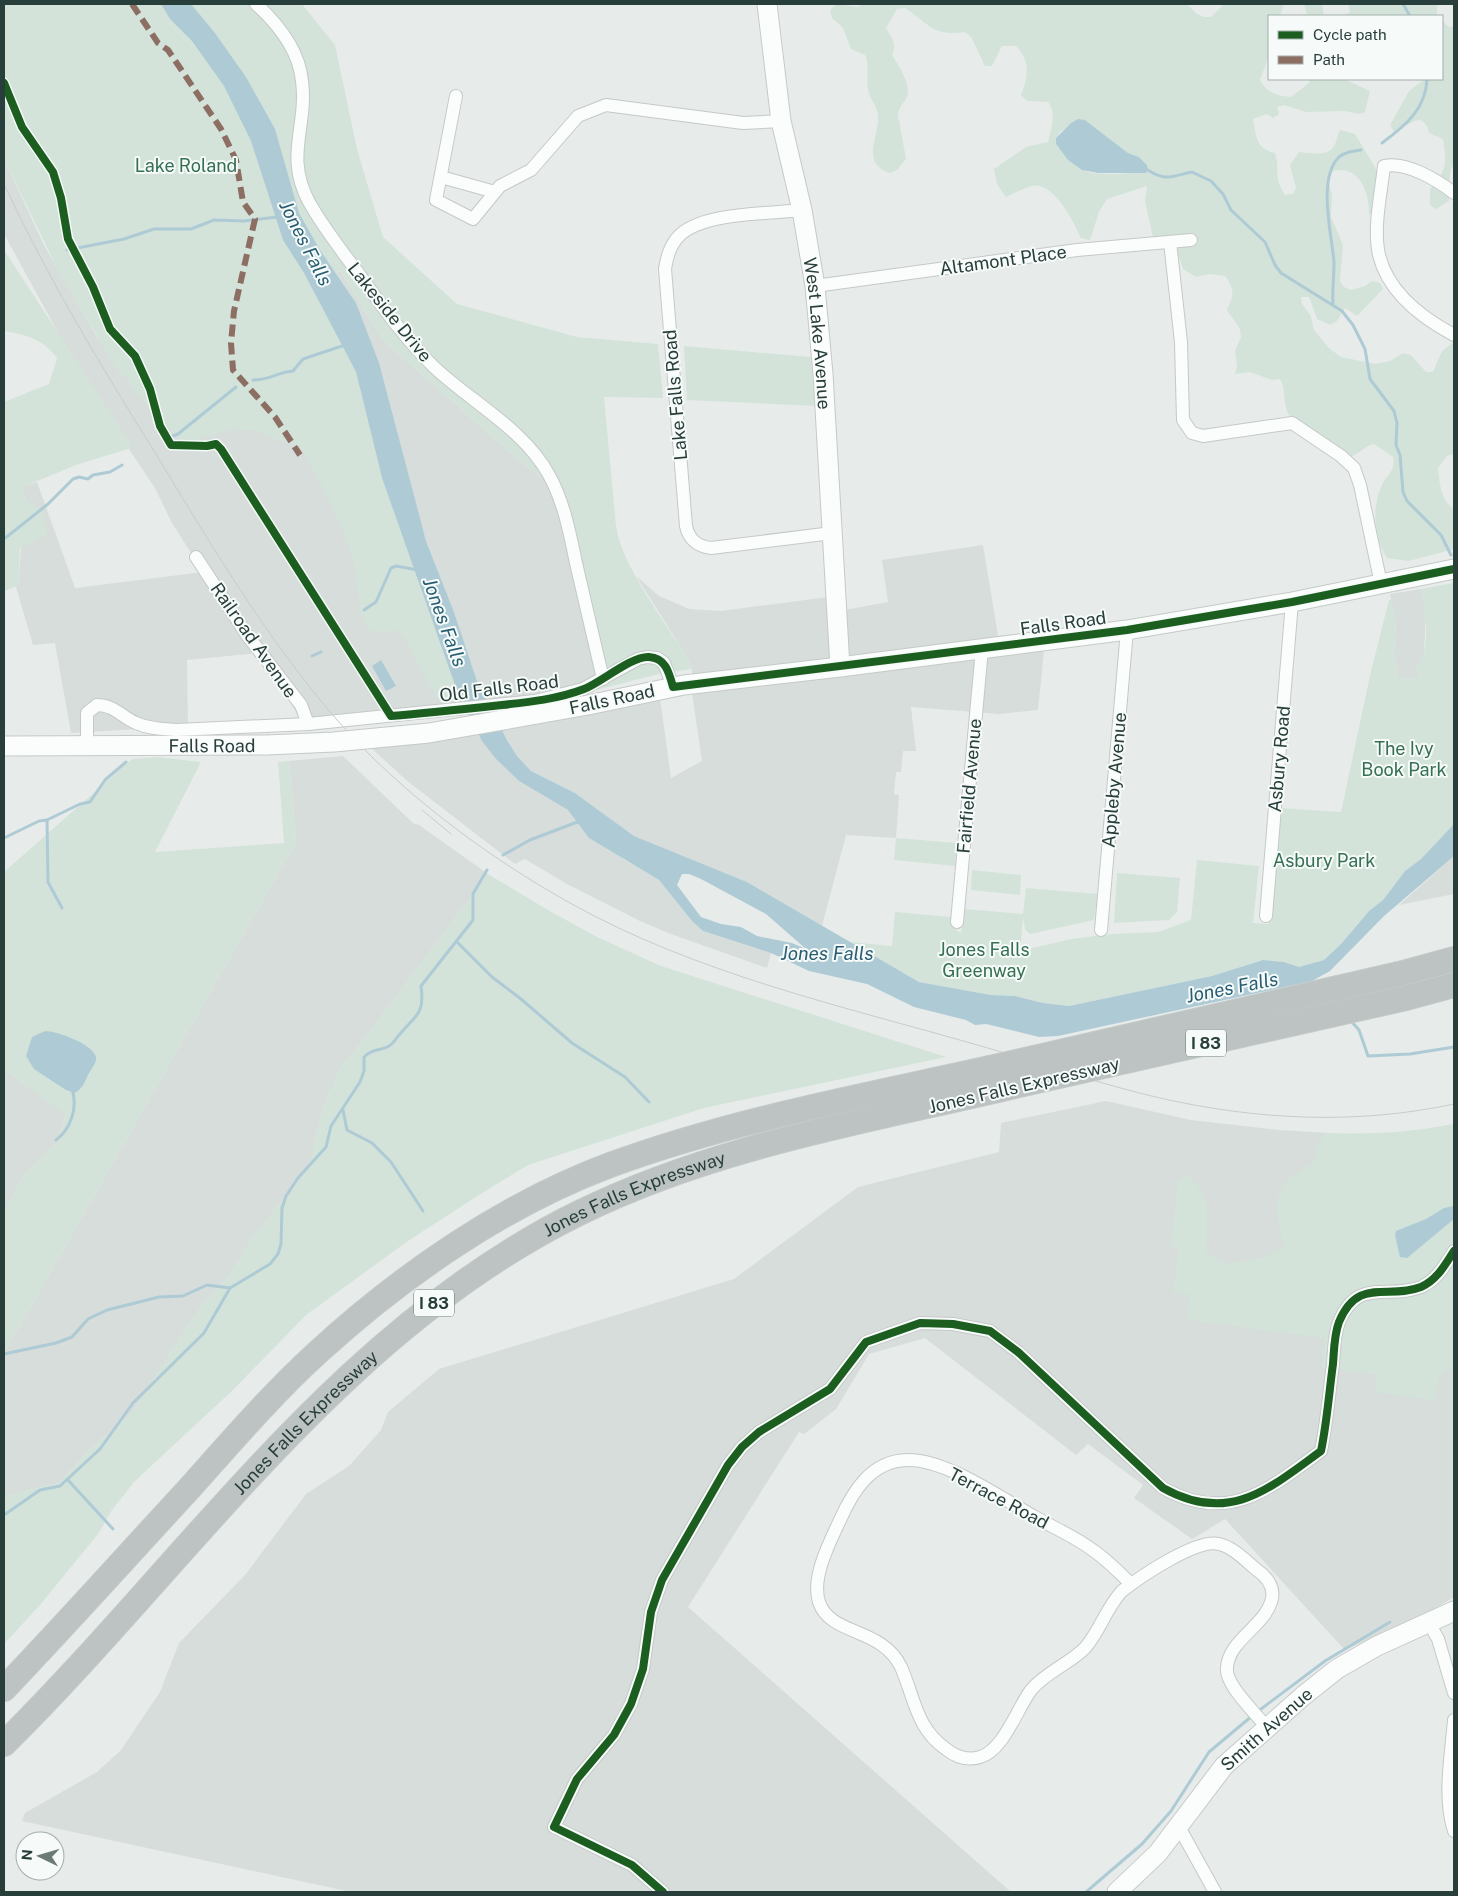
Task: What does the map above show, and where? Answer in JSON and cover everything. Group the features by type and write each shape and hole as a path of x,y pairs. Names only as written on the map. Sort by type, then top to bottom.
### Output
{"highway":[{"name":"Jones Falls Expressway","path":"4,1689 302,1367 387,1293 433,1259 522,1206 609,1165 726,1129 1454,960"},
{"name":"Jones Falls Expressway","path":"4,1744 74,1672 284,1441 341,1383 413,1319 489,1264 579,1213 658,1178 694,1165 769,1143 1406,998 1454,985"}],"main road":[{"name":"West Lake Avenue","path":"767,4 781,121 802,210 815,286 823,374 840,667"},
{"name":"Falls Road","path":"4,746 267,745 334,742 429,733 588,705 673,687 1127,630 1292,602 1454,569"},
{"name":"Smith Avenue","path":"1118,1892 1158,1853 1180,1827 1211,1780 1266,1727 1337,1669 1377,1646 1454,1612"}],"street":[{"name":"Lakeside Drive","path":"256,4 287,39 297,60 303,91 297,140 297,167 303,188 324,226 391,318 422,356 520,438 549,475 568,527 603,679"},
{"path":"456,96 436,200 473,219 500,186 531,170 578,116 606,105 742,123 781,121"},
{"path":"1454,193 1444,186 1405,168 1392,164 1384,166 1378,238 1384,267 1412,307 1440,328 1454,334"},
{"path":"441,178 495,192"},
{"name":"Lake Falls Road","path":"802,210 705,222 681,234 668,254 665,269 686,526 688,534 694,542 711,548 832,533"},
{"name":"Altamont Place","path":"815,286 1077,250 1192,240"},
{"path":"1170,242 1181,342 1182,414 1188,430 1198,436 1203,436 1292,423 1341,456 1354,468 1358,478 1381,584"},
{"name":"Railroad Avenue","path":"196,557 247,635 301,705 308,724"},
{"name":"Asbury Road","path":"1266,916 1292,602"},
{"name":"Appleby Avenue","path":"1101,930 1127,630"},
{"name":"Fairfield Avenue","path":"957,922 982,649"},
{"name":"Old Falls Road","path":"87,746 87,713 97,705 112,707 136,723 162,729 203,730 308,724 494,706 570,694 603,679 638,659 647,657 656,658 664,663 673,687"},
{"path":"663,1892 632,1865 554,1827 577,1779 614,1735 631,1704 643,1669 651,1612 662,1580 728,1465 742,1447 759,1432 830,1389 866,1342 920,1322 953,1324 990,1331 1018,1352 1163,1488 1191,1500 1218,1504 1233,1502 1264,1491 1321,1451 1339,1324 1352,1303 1361,1296 1372,1292 1411,1290 1422,1286 1434,1279 1454,1251"},
{"name":"Terrace Road","path":"1131,1584 1092,1549 985,1487 940,1467 908,1460 881,1467 869,1474 858,1487 838,1523 822,1564 817,1590 818,1601 830,1620 880,1642 894,1655 927,1733 954,1755 974,1759 990,1752 996,1746 1032,1690 1086,1647 1113,1601 1131,1584 1192,1548 1210,1542 1227,1546 1262,1574 1271,1587 1271,1602 1233,1652 1226,1668 1232,1684 1266,1727"},
{"path":"1429,1623 1438,1639 1454,1693"},
{"path":"1454,1720 1448,1794 1454,1831"},
{"path":"1180,1827 1215,1892"}],"shaded area":[{"path":"4,159 44,245 99,340 311,285 455,685 464,703 300,718 258,653 187,660 188,726 71,733 55,643 33,645 16,587 18,586 25,500 23,487 37,482 75,588 203,572 172,523 155,488 90,391 4,234"},
{"path":"340,271 384,341 522,463 549,483 570,551 600,689 487,702 478,684 454,612 426,541 356,303 336,273"},
{"path":"983,545 998,636 1046,631 1038,710 999,714 911,707 916,751 903,751 901,772 896,772 894,794 899,795 896,838 846,835 822,926 747,882 634,836 575,793 531,771 517,756 501,729 660,698 671,778 702,761 692,693 692,669 689,660 636,576 659,596 689,609 721,611 828,597 845,610 888,602 882,560"},
{"path":"1421,589 1426,610 1424,655 1420,664 1417,664 1419,678 1398,679 1394,655 1396,623 1390,594"},
{"path":"478,732 496,759 519,781 568,810 623,859 659,880 692,921 703,931 771,953 767,968 668,933 640,921 567,884 525,859 515,864 406,780 368,745"},
{"path":"343,756 414,824 419,825 488,874 355,1051 343,1064 323,1107 310,1167 256,1233 229,1276 202,1305 132,1413 89,1450 59,1483 4,1496 4,1354 296,842 289,761"},
{"path":"1454,856 1454,894 1399,905"},
{"path":"4,1070 66,1113 59,1140 23,1177 4,1211"},
{"path":"1106,1101 1191,1120 1279,1130 1346,1134 1389,1133 1416,1131 1454,1124 1454,1597 1427,1613 1345,1650 1225,1519 1192,1539 1134,1498 1143,1485 1088,1444 1076,1455 925,1338 869,1354 836,1409 804,1434 799,1432 688,1607 1011,1892 351,1892 22,1821 25,1813 97,1772 121,1750 160,1692 179,1643 245,1575 306,1494 349,1466 381,1430 388,1412 439,1369 734,1279 858,1187 999,1152 1001,1123"}],"green space":[{"name":"Lake Roland","path":"4,4 302,4 335,45 357,149 383,237 457,304 577,337 658,344 663,398 604,397 616,526 620,542 636,577 689,660 692,669 663,673 600,689 570,551 549,483 522,463 384,341 340,271 311,286 356,372 382,478 463,701 445,702 437,697 403,636 395,629 384,633 370,630 365,622 359,605 355,568 348,544 330,501 301,446 281,442 258,431 234,429 194,440 179,439 131,387 124,374 121,376 58,270 4,159"},
{"path":"836,4 858,7 863,4 1187,4 1197,14 1211,17 1224,4 1284,4 1280,15 1268,15 1268,59 1260,80 1266,88 1277,95 1291,97 1309,83 1310,80 1346,80 1370,91 1365,112 1359,114 1344,111 1306,112 1284,105 1277,107 1279,114 1273,118 1267,114 1253,119 1256,136 1260,145 1275,153 1281,188 1285,195 1293,194 1296,188 1290,165 1299,152 1318,154 1328,152 1334,146 1340,130 1355,134 1375,167 1380,181 1374,210 1369,215 1365,190 1356,176 1342,170 1333,171 1328,180 1332,195 1331,217 1343,245 1340,281 1344,287 1351,290 1365,286 1372,281 1380,283 1383,289 1357,316 1345,308 1337,321 1330,325 1317,319 1309,297 1301,297 1302,304 1311,316 1314,330 1329,348 1341,357 1375,364 1390,361 1403,353 1411,355 1426,372 1433,372 1442,351 1454,342 1454,454 1447,456 1438,468 1443,496 1454,509 1454,549 1409,561 1387,558 1379,541 1375,513 1382,485 1393,466 1393,457 1374,444 1349,457 1289,415 1280,379 1272,380 1250,372 1235,374 1237,366 1235,351 1241,337 1240,329 1227,310 1232,296 1231,285 1225,276 1210,274 1196,277 1183,269 1178,254 1177,235 1153,237 1145,201 1147,186 1107,199 1099,212 1090,240 1081,238 1062,204 1048,190 1040,186 1032,186 1006,197 997,184 994,169 1026,147 1048,142 1053,116 1048,102 1027,101 1021,95 1027,70 1024,58 1016,46 1002,46 992,66 985,66 971,37 965,32 945,33 938,31 905,8 897,9 886,28 894,44 892,55 904,75 908,87 907,97 898,115 906,159 897,170 890,173 875,163 873,156 878,115 869,92 868,67 865,55 851,49 843,28 832,18 830,10","holes":["1085,120 1128,153 1139,157 1147,165 1148,170 1114,174 1087,172 1078,166 1056,138 1061,131"]},
{"path":"1304,4 1322,4 1324,15 1307,15"},
{"path":"1348,4 1437,4 1437,15 1345,15 1350,12"},
{"path":"1443,22 1449,27 1454,26 1454,162 1450,173 1449,201 1436,209 1430,205 1430,189 1443,171 1445,155 1443,139 1429,133 1427,126 1421,120 1414,121 1394,132 1390,125 1409,91 1424,80 1443,80"},
{"path":"4,250 129,441 131,448 76,465 23,487 25,500 42,510 47,534 20,548 18,586 4,591 4,402 49,384 57,358 40,342 20,334 4,331"},
{"path":"684,346 811,357 815,406 687,400"},
{"path":"1454,583 1454,824 1421,859 1405,871 1383,900 1369,911 1341,944 1324,960 1299,967 1284,962 1263,960 1212,976 1069,1006 919,982 849,942 892,946 895,912 951,917 955,929 961,933 964,909 1023,914 1026,888 1098,894 1094,920 1030,934 1025,929 1023,918 1020,951 1071,939 1112,934 1158,932 1191,920 1197,860 1259,866 1253,923 1269,924 1281,808 1341,812 1371,671 1389,600 1392,600 1396,623 1394,655 1398,679 1419,678 1417,664 1420,664 1423,655 1426,637 1426,617 1421,589"},
{"path":"157,757 201,762 155,852 284,843 278,762 289,761 296,842 4,1354 4,1211 23,1177 59,1140 66,1114 4,1070 4,872 132,759"},
{"path":"896,838 957,843 955,866 894,860"},
{"name":"Jones Falls Greenway","path":"972,870 1021,875 1020,895 971,890"},
{"path":"1117,873 1180,878 1177,912 1169,920 1114,923"},
{"path":"488,874 597,937 661,966 946,1057 704,1108 528,1165 479,1195 408,1241 306,1315 233,1390 135,1481 112,1510 98,1534 40,1605 4,1644 4,1496 59,1483 89,1450 132,1413 202,1305 229,1276 256,1233 310,1167 323,1107 343,1064 355,1051"},
{"path":"1454,1124 1454,1366 1439,1377 1435,1400 1375,1392 1376,1374 1322,1368 1325,1338 1187,1320 1190,1294 1173,1292 1179,1247 1171,1246 1178,1182 1186,1175 1195,1182 1205,1200 1207,1220 1205,1253 1226,1264 1262,1258 1284,1247 1277,1208 1282,1188 1299,1171 1313,1164 1317,1148 1326,1133 1359,1134 1391,1132"}],"water":[{"name":"Jones Falls","path":"161,4 191,4 215,33 246,77 275,129 299,213 320,250 356,303 379,363 426,541 454,612 478,684 507,740 517,756 531,771 575,793 634,836 747,882 919,982 1069,1006 1212,976 1263,960 1284,962 1299,967 1324,960 1341,944 1369,911 1383,900 1405,871 1421,859 1454,824 1454,856 1384,916 1330,971 1312,981 1058,1036 1039,1037 986,1024 975,1025 966,1020 914,1007 867,984 809,971 771,953 703,931 692,921 659,880 589,838 568,810 519,781 496,759 482,741 455,685 382,478 356,372 304,273 283,240 251,141 224,86 192,41 170,19","holes":["682,874 689,874 766,914 806,949 792,943 757,936 741,927 721,924 701,917 677,885"]},
{"path":"1078,119 1085,120 1128,153 1139,157 1147,165 1148,170 1146,173 1098,173 1082,170 1068,160 1056,144 1056,138 1071,123"},
{"path":"381,660 396,686 386,691 372,666"},
{"path":"45,1031 58,1033 82,1043 96,1057 95,1064 83,1085 75,1093 66,1090 34,1069 26,1056 32,1037"},
{"path":"1454,1206 1454,1219 1407,1258 1400,1257 1395,1235 1396,1231 1426,1219 1444,1208"}],"waterway":[{"path":"1403,4 1409,15"},
{"path":"1382,143 1413,116 1423,99 1427,80"},
{"path":"1333,305 1334,262 1327,193 1329,179 1332,166 1339,157 1352,151 1361,150"},
{"path":"1148,170 1165,177 1192,172 1211,181 1223,194 1231,210 1265,242 1275,265 1281,273 1342,311 1353,325 1365,349 1370,379 1394,411 1397,423 1396,445 1400,455 1403,492 1407,501 1441,535 1451,555"},
{"path":"67,250 124,239 154,229 191,229 214,220 244,221 277,217"},
{"path":"253,380 293,371 303,359 345,345"},
{"path":"168,438 178,434 236,387"},
{"path":"4,539 48,504 73,479 79,477 88,479 93,475 110,472 122,465"},
{"path":"364,610 376,602 391,568 396,566 418,570"},
{"path":"312,656 321,652"},
{"path":"4,838 39,821 47,820 80,804 90,802 105,780 126,762"},
{"path":"47,820 48,882 62,908"},
{"path":"503,855 530,840 580,821"},
{"path":"4,1515 40,1490 60,1486 100,1449 133,1403 204,1333 230,1288 270,1264 278,1254 281,1244 282,1208 286,1196 298,1178 326,1147 331,1126 360,1082 364,1071 364,1057 370,1052 391,1045 415,1018 422,1003 421,986 473,920 473,894 487,870"},
{"path":"457,942 492,977 572,1043 625,1077 649,1102"},
{"path":"1351,1021 1359,1030 1368,1056 1410,1054 1454,1047"},
{"path":"56,1140 66,1130 72,1117 74,1110 72,1089"},
{"path":"343,1110 347,1130 372,1143 391,1162 423,1211"},
{"path":"4,1354 56,1343 72,1337 88,1319 107,1310 159,1297 183,1296 207,1285 230,1288"},
{"path":"67,1479 113,1529"},
{"path":"1257,1712 1325,1661 1390,1622"},
{"path":"1086,1892 1142,1844 1171,1811 1209,1752 1252,1716"}],"tram line":[{"path":"4,184 38,253 94,353 218,555 263,623 311,689 362,747 416,797 476,843 538,885 618,928 668,950 719,969 823,1002 1160,1098 1233,1111 1307,1117 1380,1115 1454,1104"},
{"path":"422,810 451,834"}],"marked path":[{"path":"132,4 158,43 168,50 221,129 236,160 243,202 255,219 234,311 231,343 233,370 275,417 300,455"}],"cycle path":[{"path":"4,83 22,127 53,172 61,198 68,239 93,287 110,329 135,356 150,389 160,426 171,445 207,446 216,444 221,449 391,716 554,698 584,689 625,665 649,657 663,663 673,687 1127,630 1292,602 1454,569"},
{"path":"663,1892 632,1865 554,1827 577,1779 614,1735 631,1704 643,1669 651,1612 662,1580 728,1465 742,1447 759,1432 830,1389 866,1342 920,1323 953,1324 990,1331 1018,1352 1163,1488 1187,1499 1208,1503 1228,1503 1247,1498 1266,1489 1321,1451 1336,1332 1347,1308 1355,1299 1375,1292 1409,1290 1421,1287 1440,1272 1454,1251"}],"park label":[{"name":"The Ivy Book Park","path":"1404,758"},
{"name":"Asbury Park","path":"1324,860"}]}
